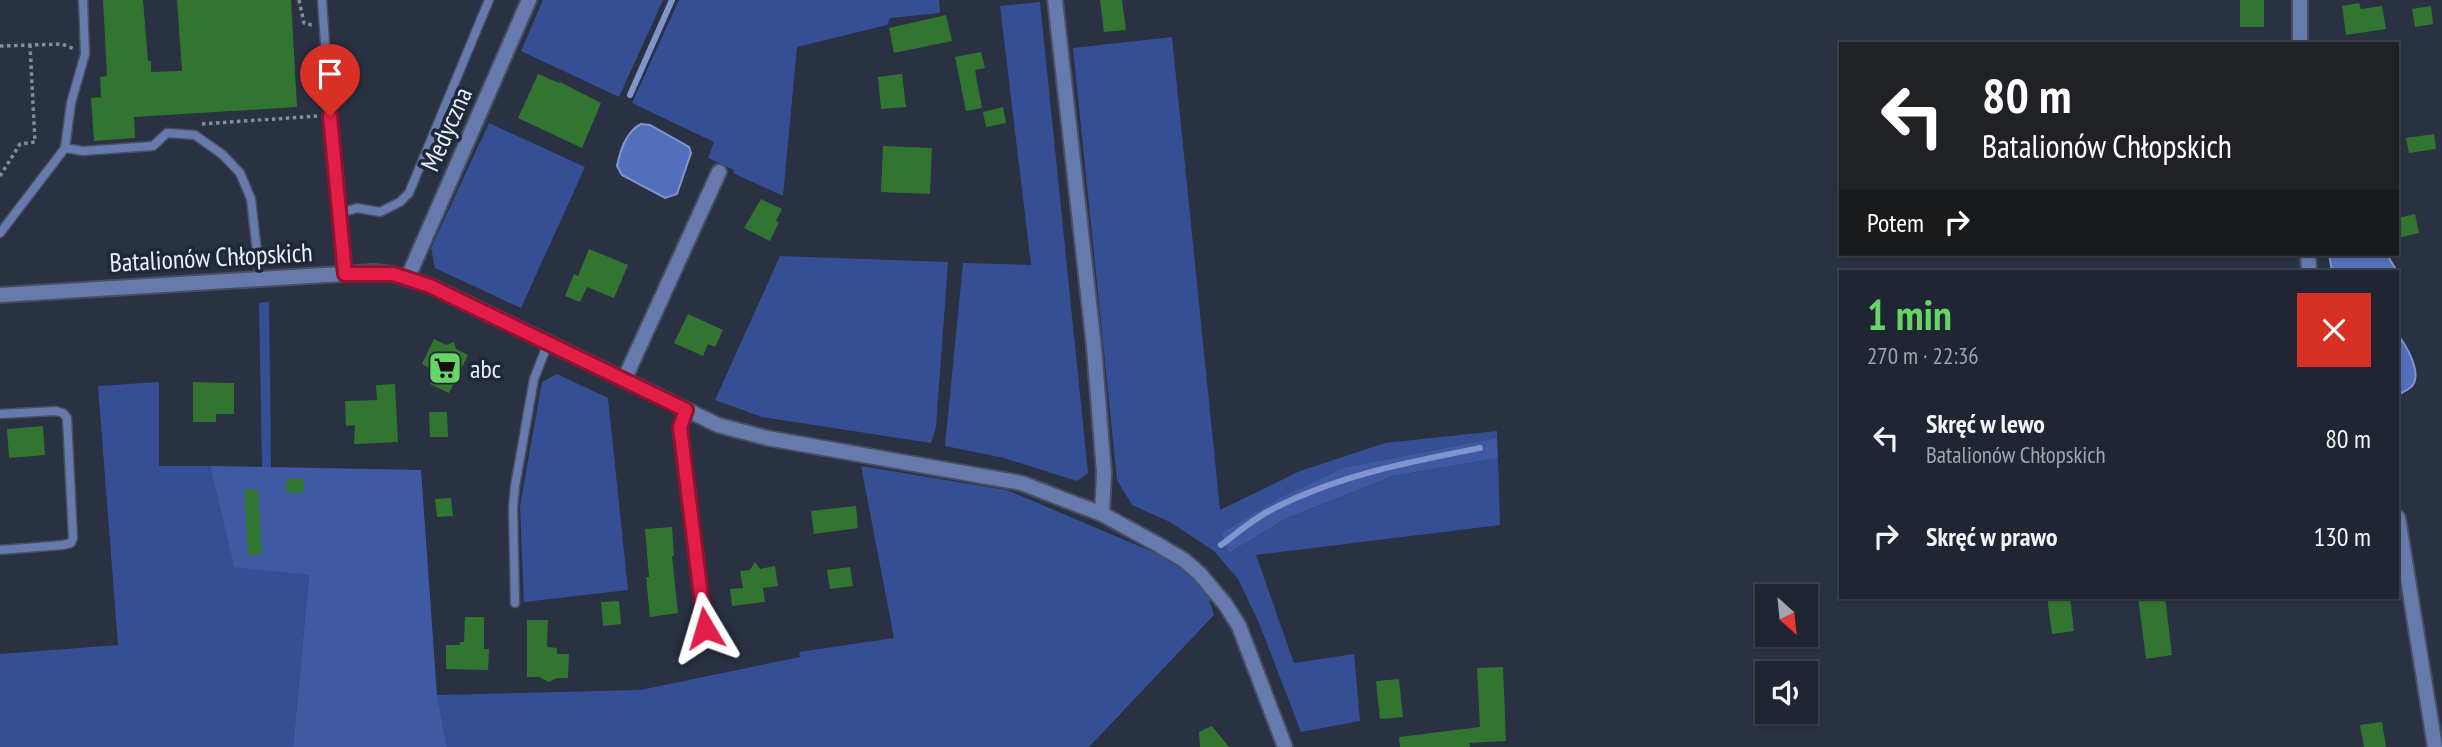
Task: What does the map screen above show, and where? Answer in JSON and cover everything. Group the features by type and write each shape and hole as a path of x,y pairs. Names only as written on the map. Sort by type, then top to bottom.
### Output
{"street":[{"name":"Medyczna","path":"408,277 529,0"},
{"path":"1055,0 1094,347 1104,473 1102,514"},
{"path":"2300,0 2300,42"},
{"path":"624,380 719,172"},
{"name":"Batalionów Chłopskich","path":"0,295 374,272 408,277 718,425 767,438 1021,483 1102,514 1184,560 1212,586 1239,626 1285,747"},
{"path":"2399,524 2435,747"}],"lane":[{"path":"0,233 65,148 71,103 85,54 83,0"},
{"path":"322,0 345,274"},
{"path":"341,213 357,208 380,212 400,202 409,193 489,0"},
{"path":"65,148 83,151 153,146 167,133 195,135 223,155 240,173 251,199 260,278"},
{"path":"515,603 515,486 534,379 548,343"},
{"path":"686,410 680,427 705,628"},
{"path":"0,414 56,411 67,418 73,537 71,543 63,545 0,550"}],"path":[{"path":"299,0 304,23 312,25"},
{"path":"0,46 62,44 85,54"},
{"path":"0,176 20,144 35,142 30,45"},
{"path":"179,134 182,125 318,116"}],"shaded area":[{"path":"543,0 663,0 619,97 521,51"},
{"path":"679,0 939,0 940,13 890,18 887,25 797,47 783,196 708,158 714,142 632,103"},
{"path":"1040,2 1088,473 1077,481 1004,458 945,446 963,263 1031,265 1000,6"},
{"path":"1172,37 1220,510 1300,471 1385,443 1497,431 1497,438 1346,467 1229,553 1287,518 1393,476 1498,458 1500,525 1256,555 1294,663 1354,654 1360,721 1301,732 1259,623 1238,579 1214,551 1170,522 1132,505 1117,480 1073,48"},
{"path":"489,123 585,167 521,308 435,268 431,248"},
{"path":"641,124 650,125 689,147 691,153 677,194 665,198 622,175 617,166 628,136"},
{"path":"780,256 948,262 936,427 931,443 762,417 715,400"},
{"path":"2329,256 2389,256 2396,270 2332,270"},
{"path":"269,302 271,467 262,467 259,303"},
{"path":"2399,338 2415,368 2415,381 2409,389 2399,394"},
{"path":"557,374 608,398 628,590 524,602 520,506 542,382"},
{"path":"159,382 159,466 210,466 234,566 309,575 293,747 0,747 0,654 118,645 98,386"},
{"path":"1497,438 1498,458 1393,476 1287,518 1229,553 1222,533 1278,499 1346,467"},
{"path":"210,466 421,470 437,695 447,747 293,747 309,575 234,567"},
{"path":"861,466 1007,490 1153,552 1186,571 1208,595 1214,615 1089,747 447,747 437,695 640,690 800,657 799,652 894,638"}],"building":[{"path":"103,0 143,0 151,72 182,71 177,0 291,0 297,107 134,117 135,138 94,141 91,98 101,97 100,77 107,76"},
{"path":"1100,0 1122,0 1126,30 1104,32"},
{"path":"2240,0 2264,0 2264,27 2240,27"},
{"path":"2359,3 2361,9 2382,6 2386,29 2346,35 2342,6"},
{"path":"2431,6 2433,24 2415,27 2412,9"},
{"path":"946,15 952,41 894,53 889,28"},
{"path":"981,52 985,68 975,70 982,108 966,111 955,57"},
{"path":"538,74 601,103 582,148 518,118"},
{"path":"902,74 906,107 881,109 878,77"},
{"path":"1003,107 1006,123 986,127 983,112"},
{"path":"2434,134 2436,149 2409,153 2406,138"},
{"path":"883,146 932,148 930,194 881,192"},
{"path":"761,199 782,209 770,241 744,228"},
{"path":"2415,214 2419,233 2399,238 2399,218"},
{"path":"589,249 628,265 614,298 587,287 580,302 565,296 574,274 578,276"},
{"path":"688,314 723,330 715,347 708,344 703,356 674,343"},
{"name":"abc","path":"434,339 446,345 454,342 456,349 468,355 449,393 430,384 436,372 422,364"},
{"path":"193,382 234,383 234,414 216,414 216,422 193,422"},
{"path":"395,384 398,442 354,444 355,425 346,426 345,401 377,400 376,385"},
{"path":"429,412 447,412 448,437 430,437"},
{"path":"43,426 45,455 9,458 7,429"},
{"path":"304,478 303,493 286,493 286,479"},
{"path":"258,489 262,554 248,555 244,490"},
{"path":"451,498 453,516 437,517 435,499"},
{"path":"856,506 858,528 814,534 811,511"},
{"path":"672,527 678,613 650,617 645,529"},
{"path":"755,562 760,569 775,566 778,586 763,588 765,602 732,606 730,589 743,588 740,571 750,570"},
{"path":"850,567 853,586 830,589 827,570"},
{"path":"2047,599 2070,599 2074,631 2052,634"},
{"path":"2138,599 2165,599 2172,655 2146,659"},
{"path":"619,601 621,624 603,626 601,602"},
{"path":"465,617 484,617 484,649 489,649 488,670 446,669 446,645 460,645 460,642 464,642"},
{"path":"527,620 548,620 547,647 557,648 557,654 569,654 568,678 556,678 549,682 539,677 527,677"},
{"path":"1503,667 1506,741 1469,743 1470,747 1400,747 1399,737 1480,727 1477,668"},
{"path":"1399,679 1403,717 1380,719 1376,681"},
{"path":"2382,722 2386,747 2364,747 2360,725"},
{"path":"1212,726 1229,747 1200,747 1199,732"}],"waterway":[{"path":"630,95 672,0"},
{"path":"1221,545 1263,515 1320,488 1399,465 1480,448"}],"place":[{"name":"abc","path":"445,368"}],"route":[{"path":"330,116 345,274 374,272 408,277 686,410 680,427 705,628"}]}
